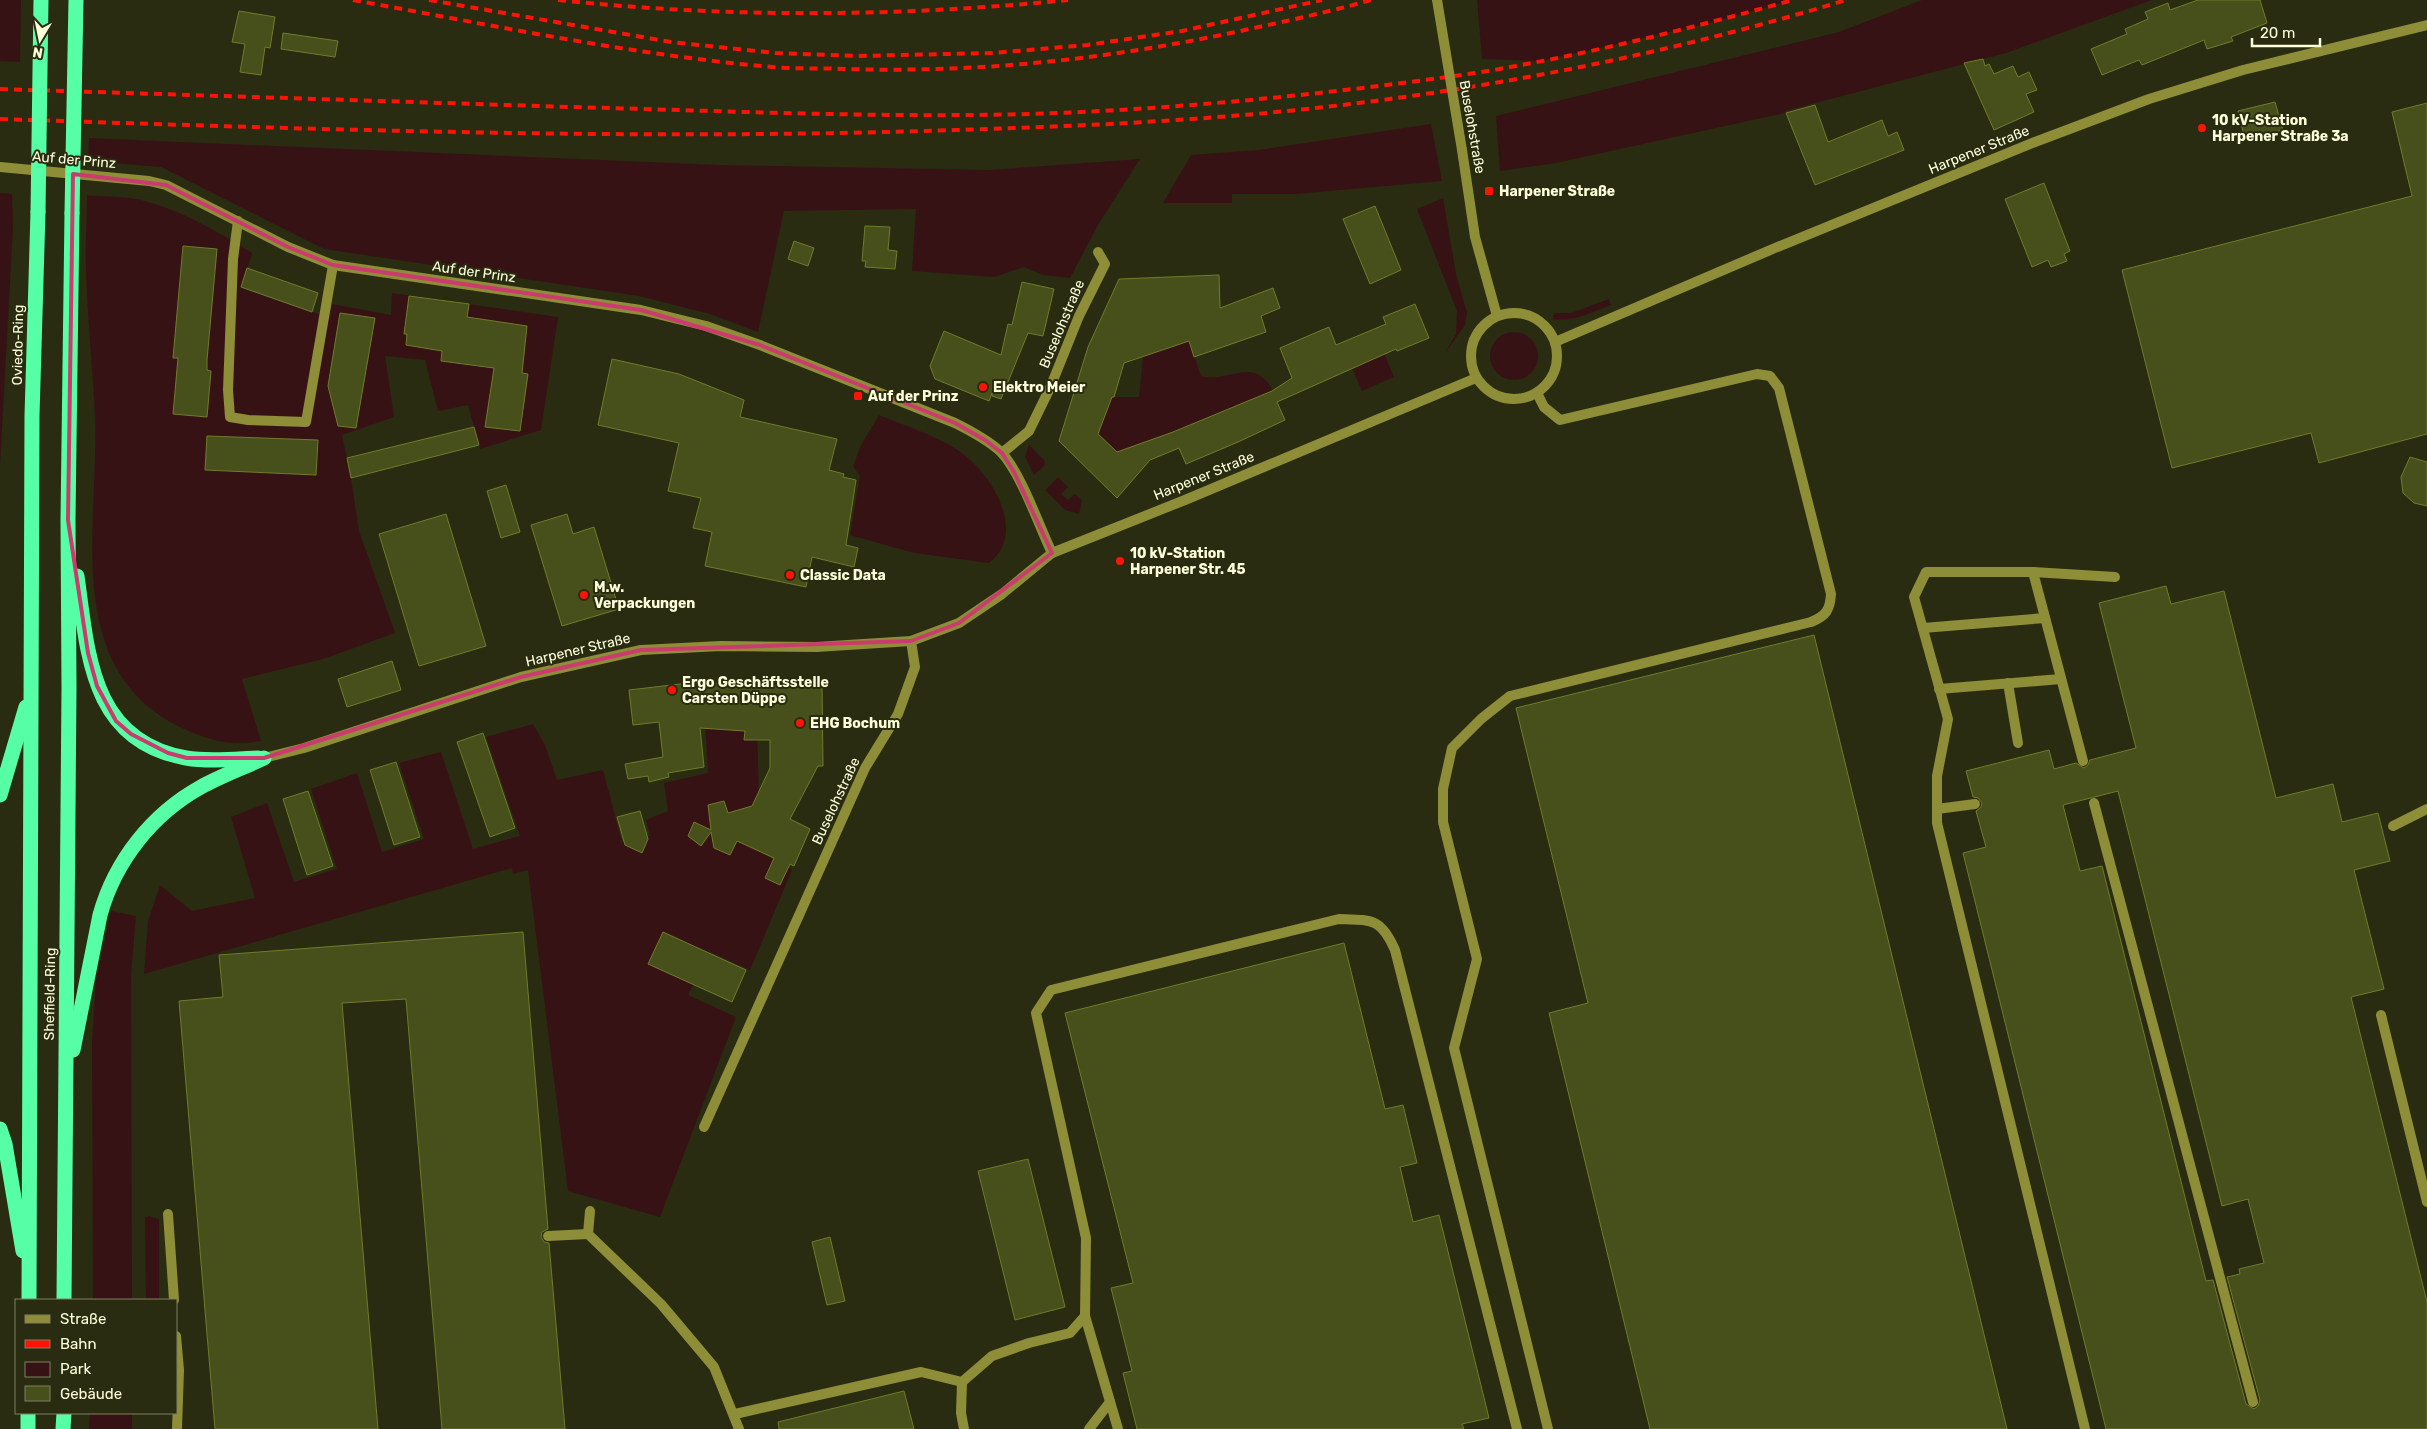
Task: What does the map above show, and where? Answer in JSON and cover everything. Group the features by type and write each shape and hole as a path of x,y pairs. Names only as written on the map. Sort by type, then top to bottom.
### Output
{"highway":[{"name":"Oviedo-Ring","path":"30,691 32,416 42,0"},
{"path":"76,0 68,520 88,653 97,686 116,721 149,746 187,758 264,758"},
{"name":"Sheffield-Ring","path":"64,1299 69,688 68,520"},
{"path":"0,795 30,691"},
{"name":"Sheffield-Ring","path":"29,1297 30,691"},
{"path":"66,1086 100,915 105,897 122,864 144,834 170,808 202,787 264,758"},
{"path":"0,1130 9,1162 29,1297"},
{"path":"28,1414 28,1429"},
{"path":"63,1429 64,1414"}],"street":[{"name":"Buselohstraße","path":"1437,0 1475,237 1497,316"},
{"name":"Harpener Straße","path":"1555,342 1802,237 2035,142 2149,99 2243,70 2427,25"},
{"name":"Auf der Prinz","path":"0,167 149,181 166,185 288,247 333,265 641,310 706,326 760,344 955,423 985,440 1002,453 1014,472 1052,553"},
{"path":"238,220 233,259 228,390 230,416 248,420 306,422 333,265"},
{"name":"Buselohstraße","path":"1002,453 1029,431 1050,388 1079,316 1105,264 1098,252"},
{"path":"1511,313 1525,314 1538,320 1549,331 1555,342 1557,358 1554,371 1547,383 1537,393 1524,398 1510,399 1497,396 1486,389 1476,378 1472,367 1473,343 1478,331 1497,316 1511,313"},
{"path":"1537,393 1544,407 1560,420 1757,374 1770,376 1779,388 1831,594 1830,608 1823,617 1811,622 1510,696 1481,719 1452,748 1443,789 1442,822 1476,959 1454,1048 1548,1429"},
{"name":"Harpener Straße","path":"1052,553 1185,500 1476,378"},
{"path":"911,641 959,623 1002,594 1052,553"},
{"path":"2085,1429 1936,823 1937,776 1948,719 1914,597 1926,572 2033,572 2114,576"},
{"path":"2033,572 2083,761"},
{"path":"1923,628 2045,618"},
{"name":"Buselohstraße","path":"704,1126 865,768 898,714 915,668 911,641"},
{"name":"Harpener Straße","path":"264,758 304,748 520,678 641,650 722,646 816,647 911,641"},
{"path":"1939,689 2061,679"},
{"path":"2008,683 2018,743"},
{"path":"2094,803 2253,1402"},
{"path":"1937,809 1975,804"},
{"path":"2393,826 2427,809"},
{"path":"1118,1429 1085,1316 1086,1238 1036,1014 1051,990 1339,919 1369,920 1386,931 1395,950 1516,1429"},
{"path":"2381,1015 2427,1202"},
{"path":"588,1234 590,1211"},
{"path":"168,1214 174,1299"},
{"path":"548,1236 588,1234 661,1304 714,1367 735,1414 739,1429"},
{"path":"964,1429 961,1413 962,1382 992,1356 1029,1343 1070,1333 1085,1316"},
{"path":"178,1359 178,1400"},
{"path":"735,1414 921,1372 962,1382"},
{"path":"1089,1429 1110,1402"},
{"path":"177,1429 178,1414"}],"highlighted area":[{"path":"73,174 166,185 288,247 333,265 641,310 760,345 955,423 985,440 1002,453 1014,472 1052,553 959,623 911,641 641,650 521,677 264,758 187,758 168,753 131,734 116,721 97,686 88,653 68,520"}],"green space":[{"path":"0,0 21,0 20,62 0,61"},
{"path":"1477,0 1793,0 1705,24 1542,61 1482,59"},
{"path":"1922,0 2152,0 2006,53 1785,111 1785,113 1556,163 1500,171 1496,116 1839,32"},
{"path":"1431,124 1442,181 1296,194 1232,194 1232,203 1163,203 1191,155 1259,150"},
{"path":"89,138 718,165 989,170 1140,159 1098,225 1070,278 1043,275 1024,267 994,277 912,271 916,209 784,211 758,332 710,314 639,296 324,249 161,167 88,161"},
{"path":"0,193 12,194 13,227 0,466"},
{"path":"87,195 141,200 170,209 198,222 252,253 241,288 319,314 330,316 332,304 391,315 392,293 558,317 541,430 480,449 468,405 438,411 425,360 385,356 394,417 342,435 359,531 395,633 323,659 242,679 261,741 238,743 216,740 195,734 174,724 139,698 115,665 101,628 94,587 92,545 95,418 87,286"},
{"path":"1443,198 1456,274 1467,313 1465,325 1445,353 1456,334 1457,311 1417,209"},
{"path":"1609,299 1611,305 1576,318 1553,319 1554,313 1571,313"},
{"path":"1509,332 1519,332 1528,336 1534,342 1537,347 1537,365 1528,376 1519,380 1509,380 1500,376 1494,370 1490,361 1490,351 1494,342 1500,336"},
{"path":"1189,340 1201,376 1221,377 1249,372 1258,374 1266,380 1273,391 1173,432 1135,445 1142,463 1139,473 1095,430 1105,416 1112,397 1139,397 1143,356"},
{"path":"1382,348 1394,377 1362,391 1352,368"},
{"path":"879,415 950,445 971,461 983,474 1001,504 1005,520 1005,536 1000,550 989,563 914,553 850,535 860,476 853,466 861,445"},
{"path":"1029,445 1044,460 1045,465 1034,475 1025,457"},
{"path":"1058,477 1068,487 1061,494 1068,500 1075,494 1082,500 1079,514 1065,510 1045,490"},
{"path":"705,719 757,722 759,804 778,813 760,852 792,870 750,970 710,952 688,995 736,1017 660,1217 568,1191 528,870 513,874 512,868 144,974 148,921 160,885 192,911 255,898 231,817 267,803 294,882 337,869 311,789 357,773 382,852 424,839 399,763 441,752 473,849 520,836 486,737 533,724 545,745 557,780 603,770 622,842 650,836 646,820 668,811 664,783 708,773"},
{"path":"111,911 136,916 131,974 132,1299 93,1299 92,1042 96,980"},
{"path":"149,1216 159,1219 159,1299 146,1299 145,1217"},
{"path":"90,1414 132,1414 132,1429 89,1429"}],"building":[{"path":"2198,0 2260,0 2267,23 2231,37 2233,41 2207,49 2204,40 2142,65 2139,60 2102,75 2091,49 2127,34 2125,29 2148,19 2145,12 2168,3 2170,10"},
{"path":"239,11 275,17 270,48 265,47 261,75 240,72 245,44 232,42"},
{"path":"283,33 338,41 335,57 281,49"},
{"path":"1983,59 1985,66 1989,64 1994,74 2013,66 2018,77 2029,72 2037,90 2026,94 2034,112 1994,130 1964,63"},
{"path":"2275,102 2283,130 2245,140 2238,111"},
{"path":"2427,103 2427,434 2319,463 2311,433 2172,468 2122,270 2412,196 2392,112"},
{"path":"1815,105 1828,142 1882,120 1888,136 1897,132 1904,150 1815,185 1786,113"},
{"path":"2044,183 2070,251 2064,254 2067,261 2051,267 2048,260 2032,267 2005,199"},
{"path":"1375,206 1401,270 1370,284 1343,219"},
{"path":"865,226 890,227 888,250 897,251 895,269 865,267 866,261 862,261"},
{"path":"794,241 814,248 808,266 788,259"},
{"path":"183,246 217,249 207,360 207,370 211,371 207,417 173,414 178,358 173,358"},
{"path":"247,268 318,293 312,312 241,287"},
{"path":"1219,275 1220,308 1273,288 1280,308 1261,316 1266,332 1194,357 1189,341 1124,363 1114,397 1112,397 1098,434 1117,452 1173,432 1272,391 1292,378 1280,348 1329,327 1336,345 1386,324 1383,317 1415,304 1429,338 1397,351 1396,349 1277,402 1285,420 1238,442 1186,464 1179,448 1150,460 1117,498 1059,441 1088,347 1119,279"},
{"path":"1022,282 1054,289 1043,336 1028,333 1001,399 992,396 992,393 989,401 935,379 930,366 944,331 1001,355 1008,324 1012,325"},
{"path":"409,296 469,304 467,317 527,326 522,373 528,374 520,431 485,427 494,368 441,361 442,351 406,345 407,334 404,334"},
{"path":"340,313 375,318 356,428 338,426 328,386"},
{"path":"612,359 679,374 744,400 740,417 837,439 829,470 844,474 843,477 856,480 846,545 858,548 854,567 812,557 806,587 705,566 712,532 693,528 701,498 668,491 679,443 598,425"},
{"path":"474,427 479,445 351,478 347,458"},
{"path":"207,436 318,440 316,475 205,470"},
{"path":"2410,457 2427,462 2427,506 2414,503 2403,493 2401,477"},
{"path":"506,485 520,532 501,538 487,491"},
{"path":"446,514 486,646 419,666 379,534"},
{"path":"567,514 573,534 594,527 619,609 562,626 531,525"},
{"path":"2166,586 2171,604 2224,591 2276,798 2333,784 2342,822 2378,813 2390,861 2354,870 2384,989 2351,997 2427,1302 2427,1429 2106,1429 1963,853 1986,847 1976,811 1981,807 1982,803 1978,798 1973,797 1966,771 2049,750 2054,769 2076,763 2084,768 2090,760 2136,748 2099,603","holes":["2118,791 2222,1206 2248,1199 2264,1263 2239,1269 2240,1274 2227,1277 2260,1400 2258,1406 2254,1409 2246,1404 2213,1280 2206,1281 2102,866 2080,871 2063,805"]},
{"path":"1814,635 2007,1429 1650,1429 1549,1013 1588,1003 1516,708"},
{"path":"392,661 401,690 347,707 338,679"},
{"path":"697,682 769,687 769,685 822,685 823,766 818,766 790,819 810,829 794,866 790,864 780,885 765,878 774,858 737,841 730,855 714,848 711,832 701,846 688,836 694,822 711,830 708,805 724,801 728,813 752,806 770,768 770,740 744,740 745,731 700,728 704,767 668,773 669,777 649,782 648,776 628,779 625,764 663,757 659,722 633,725 629,690"},
{"path":"483,733 515,828 490,837 457,742"},
{"path":"396,762 420,837 394,845 370,770"},
{"path":"308,791 333,866 307,875 283,799"},
{"path":"640,811 648,839 642,853 625,845 617,817"},
{"path":"523,932 548,1229 542,1232 541,1237 544,1242 549,1243 565,1429 442,1429 406,999 342,1003 378,1429 215,1429 179,1001 223,997 219,955"},
{"path":"663,932 746,970 732,1002 648,964"},
{"path":"1344,943 1385,1109 1403,1105 1417,1163 1400,1167 1413,1222 1439,1215 1489,1418 1462,1424 1464,1429 1137,1429 1123,1373 1132,1371 1111,1288 1133,1283 1065,1013"},
{"path":"1028,1159 1065,1307 1015,1320 978,1171"},
{"path":"830,1237 845,1301 827,1305 812,1242"},
{"path":"904,1391 914,1429 779,1429 778,1422"}],"railway":[{"path":"353,0 615,47 720,62 781,68 896,70 947,69 1046,62 1145,49 1261,27 1371,0"},
{"path":"429,0 671,42 775,53 857,56 993,53 1087,45 1182,31 1322,0"},
{"path":"558,0 685,10 813,13 941,10 1068,0"},
{"path":"0,89 816,114 999,115 1060,113 1268,98 1475,73 1635,41 1793,0"},
{"path":"0,119 578,134 924,131 1075,126 1175,120 1325,107 1391,99 1522,78 1588,66 1718,36 1846,0"}],"place":[{"name":"10 kV-Station Harpener Straße 3a","path":"2202,128"},
{"name":"Harpener Straße","path":"1489,191"},
{"name":"Elektro Meier","path":"983,387"},
{"name":"Auf der Prinz","path":"858,396"},
{"name":"10 kV-Station Harpener Str. 45","path":"1120,561"},
{"name":"Classic Data","path":"790,575"},
{"name":"M.w. Verpackungen","path":"584,595"},
{"name":"Ergo Geschäftsstelle Carsten Düppe","path":"672,690"},
{"name":"EHG Bochum","path":"800,723"}]}
